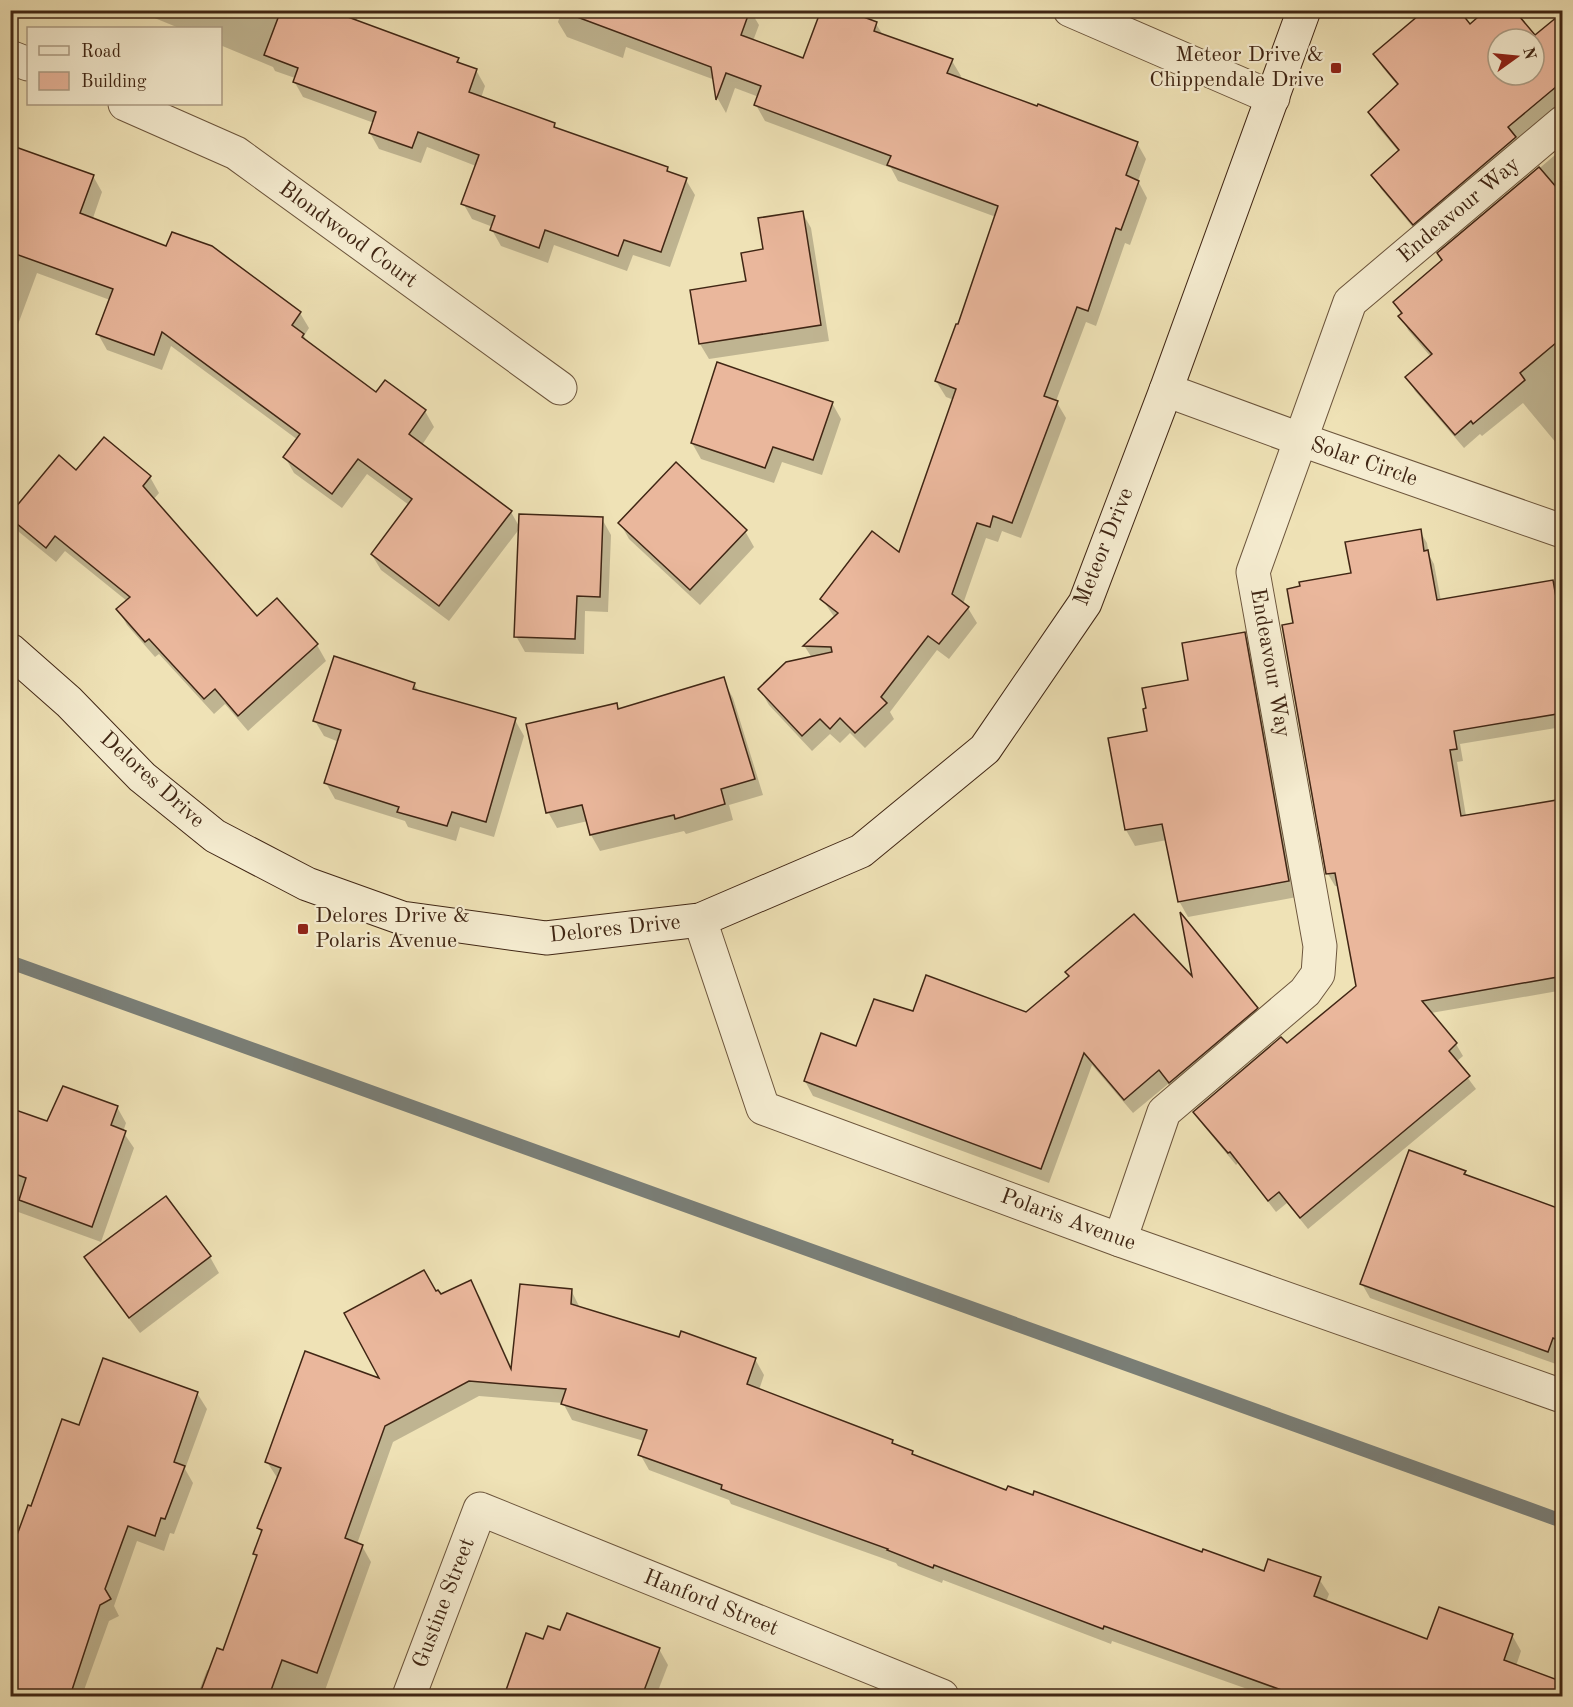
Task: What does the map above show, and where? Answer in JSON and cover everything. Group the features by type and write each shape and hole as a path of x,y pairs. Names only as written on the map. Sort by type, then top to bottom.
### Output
{"street":[{"path":"1070,10 1273,98"},
{"name":"Meteor Drive","path":"699,920 861,851 985,748 1085,603 1166,390 1304,10"},
{"path":"10,57 27,64"},
{"name":"Blondwood Court","path":"126,105 236,153 560,388"},
{"name":"Endeavour Way","path":"1120,1240 1164,1112 1305,992 1318,974 1320,946 1253,572 1350,302 1563,123"},
{"name":"Solar Circle","path":"1166,390 1563,531"},
{"name":"Delores Drive","path":"10,650 69,702 142,777 215,836 307,884 402,918 546,938 699,920"},
{"name":"Polaris Avenue","path":"699,920 763,1108 1120,1240 1563,1395"},
{"name":"Gustine Street","path":"409,1696 480,1509"},
{"name":"Hanford Street","path":"480,1509 942,1696"}],"building":[{"path":"281,10 329,10 459,58 457,62 477,69 469,92 555,123 554,127 668,167 667,171 687,178 661,252 624,240 618,256 545,230 539,248 490,230 495,216 461,204 479,155 418,132 412,148 369,133 376,112 293,82 298,68 264,55"},
{"path":"570,10 750,10 741,35 803,58 821,10 845,10 877,22 874,31 953,59 947,73 1138,142 1126,175 1139,181 1121,230 1116,228 1088,311 1077,307 1044,396 1058,401 1012,523 993,516 990,527 977,523 952,594 969,607 939,644 928,636 881,697 887,703 855,733 840,718 830,729 820,719 802,736 758,689 786,662 832,652 831,647 803,646 838,613 820,599 872,531 899,552 956,389 935,381 956,324 958,324 998,206 887,165 891,156 754,105 761,86 726,73 716,100 711,67 569,14"},
{"path":"1425,10 1459,10 1470,24 1486,10 1514,10 1528,27 1486,27 1486,87 1546,87 1545,27 1563,12 1563,81 1508,127 1516,137 1413,225 1371,175 1399,150 1368,112 1398,84 1373,54"},
{"path":"10,145 94,175 80,213 166,246 172,232 212,246 301,312 292,325 304,334 302,337 376,392 385,380 426,410 409,434 512,511 439,606 371,554 412,499 358,459 332,494 283,457 300,434 162,332 154,355 96,334 113,289 10,252"},
{"path":"1539,167 1563,195 1563,337 1520,373 1525,380 1473,424 1471,421 1455,435 1405,377 1432,354 1398,316 1402,313 1393,302 1442,260 1437,253"},
{"path":"803,211 821,325 699,344 690,290 746,281 741,253 763,249 758,218"},
{"path":"717,362 833,402 813,460 773,447 765,468 691,443"},
{"path":"104,437 151,476 143,486 257,616 277,598 318,644 238,716 215,689 204,699 149,639 145,642 116,609 130,597 55,536 46,548 10,518 10,514 59,455 76,470"},
{"path":"676,462 747,530 690,590 618,523"},
{"path":"519,514 603,517 600,597 577,596 575,639 514,637"},
{"path":"1421,529 1424,551 1428,550 1437,600 1553,580 1563,637 1563,713 1454,731 1457,749 1450,750 1461,816 1563,799 1563,976 1422,1001 1457,1043 1449,1051 1470,1076 1300,1218 1279,1192 1268,1201 1230,1152 1228,1153 1193,1112 1281,1037 1287,1043 1356,986 1335,873 1326,874 1282,625 1293,623 1287,589 1300,586 1299,582 1351,573 1345,542"},
{"path":"1245,632 1289,881 1178,902 1162,824 1125,830 1108,738 1147,731 1142,688 1188,680 1182,643"},
{"path":"334,656 415,683 413,689 516,718 486,822 452,812 447,826 397,812 399,807 324,783 341,730 313,721"},
{"path":"724,677 755,779 721,789 725,804 675,819 674,815 590,835 582,805 546,813 526,724 617,703 618,709"},
{"path":"1180,912 1258,1008 1169,1083 1159,1070 1124,1100 1084,1053 1041,1169 804,1081 821,1033 856,1046 874,999 913,1011 926,975 1026,1012 1069,976 1065,972 1134,914 1192,976"},
{"path":"63,1086 118,1106 111,1125 126,1131 92,1227 19,1200 26,1178 10,1172 10,1108 47,1121"},
{"path":"1409,1150 1466,1171 1464,1174 1563,1210 1563,1342 1553,1338 1548,1352 1360,1284"},
{"path":"166,1196 211,1256 129,1318 84,1257"},
{"path":"424,1270 436,1291 438,1290 441,1294 471,1280 511,1369 520,1284 572,1289 571,1304 679,1337 681,1331 756,1358 747,1384 893,1440 892,1443 913,1451 912,1454 1006,1490 1008,1486 1033,1495 1034,1491 1202,1552 1203,1549 1264,1571 1268,1559 1321,1577 1314,1596 1427,1639 1439,1607 1513,1634 1504,1660 1563,1682 1563,1696 1298,1696 1104,1626 1103,1629 934,1565 933,1568 888,1549 721,1489 722,1485 638,1455 647,1430 561,1404 566,1389 469,1381 385,1426 345,1538 363,1545 317,1673 282,1660 269,1696 199,1696 217,1648 223,1650 257,1555 253,1554 262,1530 257,1528 281,1468 265,1462 305,1351 379,1378 344,1313"},
{"path":"103,1358 198,1392 174,1462 185,1466 165,1519 161,1518 155,1536 128,1526 105,1589 111,1599 100,1605 70,1696 10,1696 10,1554 28,1505 31,1506 62,1419 79,1425"},
{"path":"567,1613 660,1648 642,1696 504,1696 526,1633 543,1639 548,1626 560,1630"}],"waterway":[{"path":"10,962 1562,1521"}],"place":[{"name":"Meteor Drive & Chippendale Drive","path":"1336,68"},
{"name":"Delores Drive & Polaris Avenue","path":"303,929"}]}
